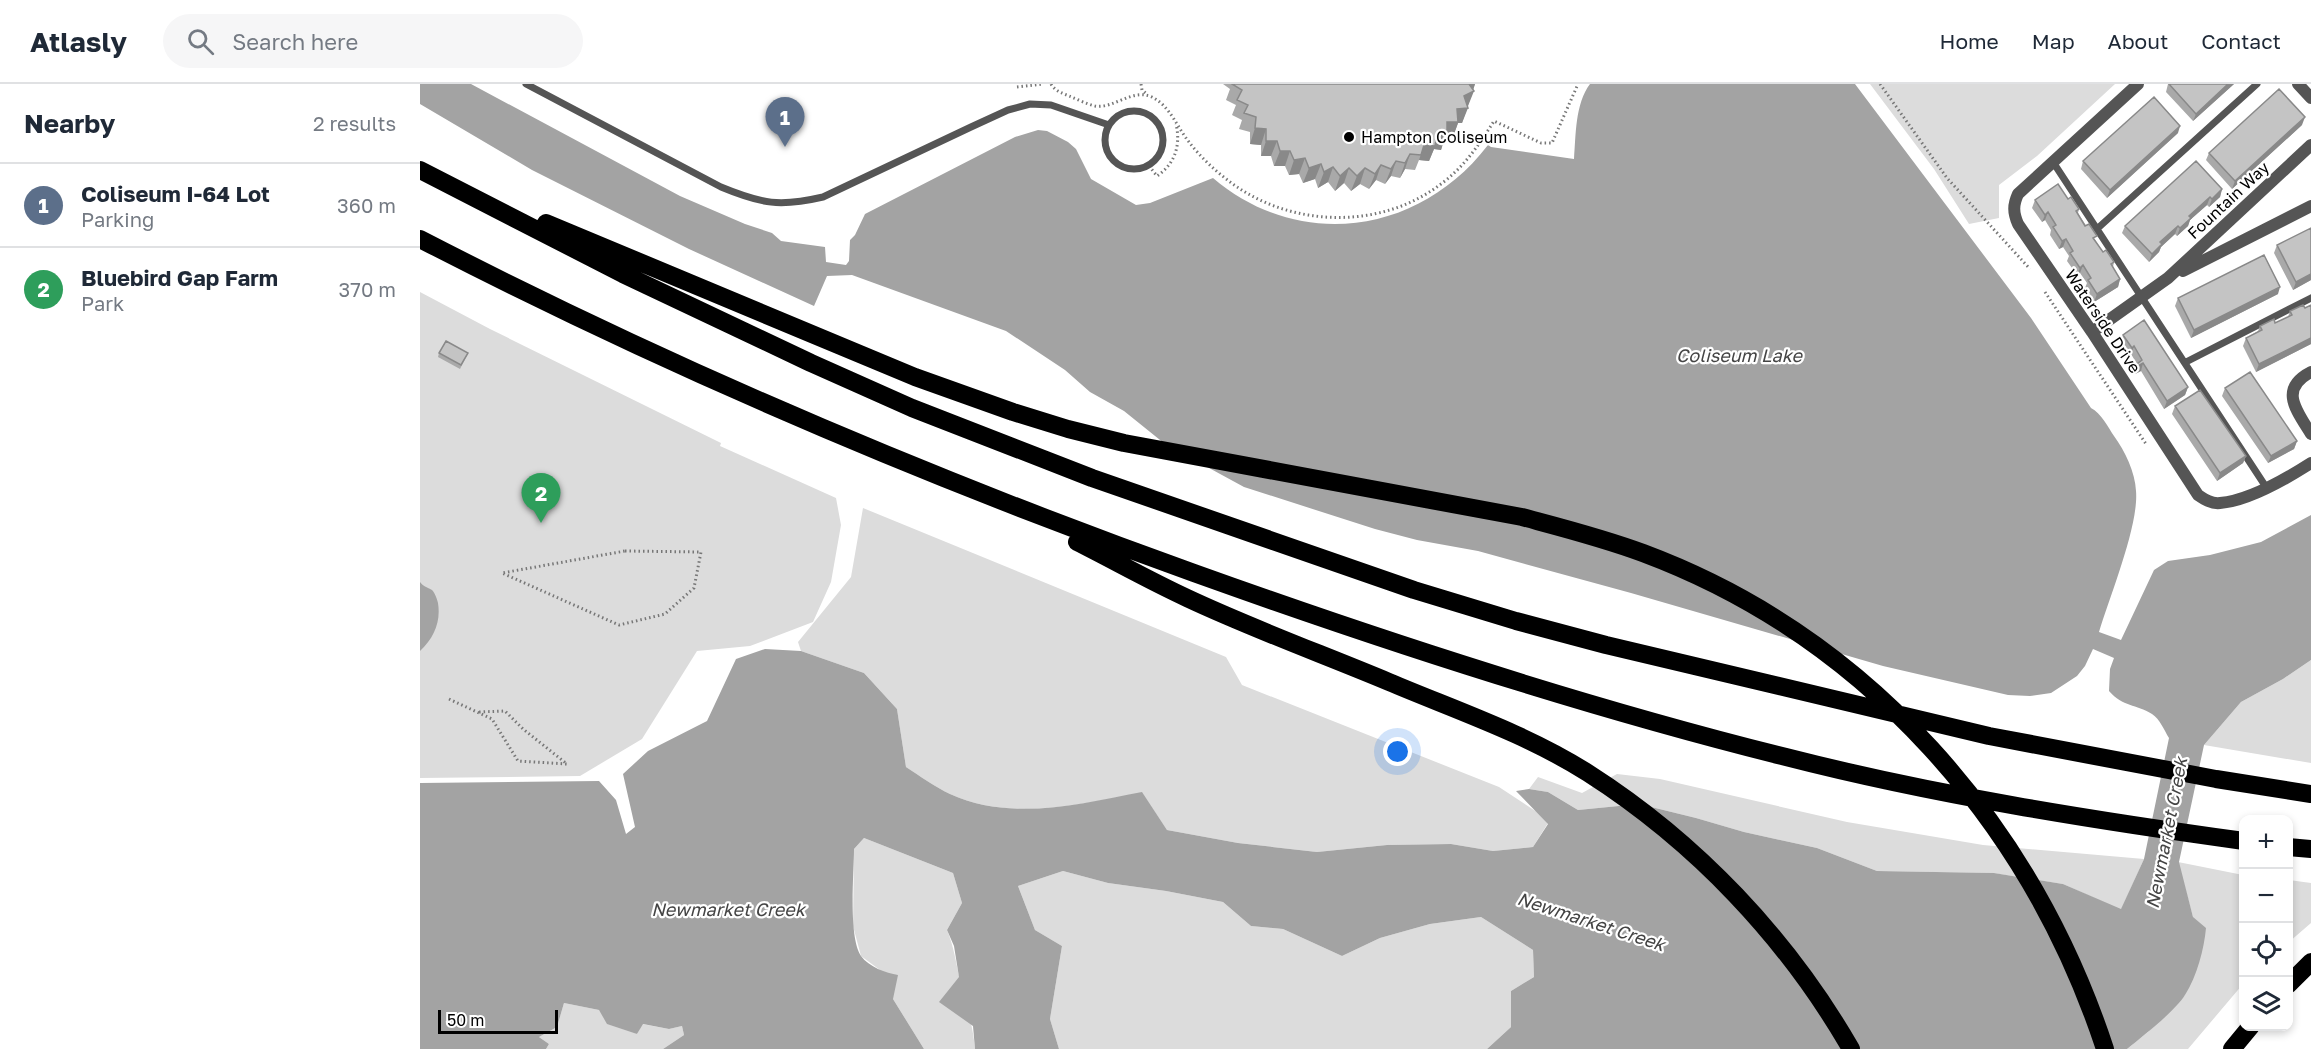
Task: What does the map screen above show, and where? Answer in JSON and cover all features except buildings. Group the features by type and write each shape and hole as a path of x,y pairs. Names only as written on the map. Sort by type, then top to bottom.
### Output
{"highway":[{"path":"421,170 915,377 1013,412 1124,443 1522,517 1586,534 1645,554 1688,573 1773,618 1826,653 1889,706 1935,751 1984,810 2021,865 2051,916 2085,989 2105,1049"},
{"path":"421,170 623,274 912,408 1092,478 1448,601 1606,645 1989,736 2216,779 2311,794"},
{"path":"420,239 577,318 836,434 1110,543 1354,630 1638,718 1789,758 1871,776 2149,827 2239,840"},
{"path":"987,495 1187,598 1486,723 1587,772 1642,811 1732,890 1801,972 1851,1049"},
{"path":"2293,847 2311,849"},
{"path":"2293,981 2311,962"},
{"path":"2232,1049 2247,1031"}],"street":[{"name":"Waterside Drive","path":"2138,84 2018,194 2014,204 2014,213 2028,239 2092,332 2198,495 2218,504 2237,499 2284,480 2311,463"},
{"path":"2298,84 2311,98"},
{"name":"Fountain Way","path":"2092,332 2168,278 2311,145"},
{"name":"Fountain Way","path":"2168,278 2311,206"},
{"path":"2311,372 2297,382 2292,399 2294,408 2311,434"}],"lane":[{"path":"526,84 722,187 748,198 771,203 797,203 823,197 980,123 1030,104 1051,105 1108,125"},
{"path":"2098,228 2257,84"},
{"path":"1130,111 1148,114 1160,127 1163,144 1156,160 1149,166 1130,169 1113,161 1105,144 1105,134 1108,125 1122,113 1130,111"},
{"path":"2053,162 2098,228 2141,298 2186,362 2266,488"},
{"path":"2186,362 2311,298"}],"path":[{"path":"1017,87 1043,84"},
{"path":"1051,84 1054,89 1064,94 1095,106 1108,105 1135,95 1149,96"},
{"path":"1141,84 1142,90 1165,107 1190,144 1225,178 1248,194 1273,206 1300,214 1322,217 1350,217 1387,211 1417,199 1441,184 1470,157 1494,122 1541,143 1552,143 1578,84"},
{"path":"1149,166 1156,176 1166,170 1173,161 1179,136 1176,123"},
{"path":"625,550 701,552 694,588 665,614 620,625 502,573 625,550"},
{"path":"449,699 492,719 518,761 567,764 523,729 505,711 478,712"}],"shaded area":[{"path":"1870,84 2115,84 2037,156 1999,185 1999,218 1969,224 1934,169"},
{"path":"420,292 721,443 720,446 836,498 841,525 831,582 813,622 750,646 697,651 642,739 580,776 420,778"},
{"path":"863,508 1226,657 1242,685 1499,787 1540,814 1548,823 1533,847 1493,851 1451,844 1387,845 1317,852 1238,843 1167,830 1142,793 1070,806 1021,809 973,802 950,794 906,767 897,709 864,673 801,651 798,642 851,577"},
{"path":"2311,660 2311,763 2204,745 2241,702 2283,679"},
{"path":"1617,774 1660,779 1847,822 1983,845 2144,859 2121,910 2063,884 1993,873 1877,871 1817,848 1744,832 1639,804 1578,810 1548,792 1529,789 1538,777 1582,793"},
{"path":"864,838 953,873 962,903 947,930 973,1031 975,1049 924,1049 893,999 884,973 861,956 853,926 854,849"},
{"path":"2178,862 2239,874 2239,989 2188,1049 2127,1049 2148,1032 2185,995 2193,917"},
{"path":"1063,871 1108,883 1223,902 1251,926 1283,929 1342,956 1380,938 1430,924 1481,917 1533,950 1534,977 1511,991 1511,1027 1487,1049 1059,1049 1050,1019 1062,946 1035,930 1018,886"},
{"path":"2293,881 2311,883 2311,923 2293,939"},
{"path":"564,1003 599,1010 637,1034 642,1024 669,1029 682,1026 684,1035 663,1049 546,1049 549,1044 539,1037 557,1027"}],"water":[{"path":"420,84 471,84 680,196 772,233 781,241 825,247 826,262 846,265 849,261 850,240 855,235 865,214 1015,137 1038,130 1047,131 1068,142 1076,149 1091,179 1136,205 1150,203 1213,178 1247,201 1283,217 1320,224 1358,223 1394,214 1429,198 1460,175 1488,145 1574,159 1579,110 1590,84 1855,84 2031,318 2091,408 2107,425 2129,462 2136,491 2133,522 2123,561 2099,632 2121,640 2154,570 2168,561 2210,555 2261,542 2311,515 2311,660 2283,679 2241,702 2204,745 2179,862 2193,917 2206,928 2204,945 2189,988 2174,1009 2127,1049 1487,1049 1511,1027 1511,991 1534,977 1533,950 1481,917 1430,924 1380,938 1342,956 1283,929 1251,926 1223,902 1108,883 1063,871 1018,886 1035,930 1062,946 1050,1019 1059,1049 975,1049 973,1026 939,1002 959,977 954,946 947,930 962,903 953,873 864,838 854,849 853,920 857,947 861,956 868,963 883,971 898,975 893,999 924,1049 663,1049 684,1035 682,1026 669,1029 643,1024 637,1034 607,1024 599,1010 564,1003 557,1027 539,1037 549,1044 546,1049 420,1049 420,783 599,781 616,800 626,834 635,827 623,774 648,751 707,721 736,659 765,649 801,651 864,673 897,709 906,767 950,794 997,807 1046,808 1142,792 1167,830 1238,843 1317,852 1387,845 1451,844 1493,851 1533,847 1548,824 1516,791 1529,789 1548,792 1578,810 1639,804 1744,832 1817,848 1877,871 1994,873 2063,884 2121,909 2144,859 2169,738 2155,716 2119,700 2109,691 2110,669 2114,658 2093,649 2077,676 2051,693 2030,696 2008,695 1883,666 1478,551 1417,540 1375,529 1244,487 1165,444 1124,411 1090,392 1065,370 1006,331 852,275 827,276 814,306 689,249 532,170 420,104"},
{"path":"420,582 433,591 439,610 435,629 429,641 420,651"}],"place":[{"name":"Hampton Coliseum","path":"1349,137"},
{"name":"Coliseum I-64 Lot","path":"785,147"},
{"name":"Bluebird Gap Farm","path":"541,523"}],"water label":[{"name":"Coliseum Lake","path":"1739,356"},
{"name":"Newmarket Creek","path":"2167,833"},
{"name":"Newmarket Creek","path":"728,910"},
{"name":"Newmarket Creek","path":"1591,922"}]}
